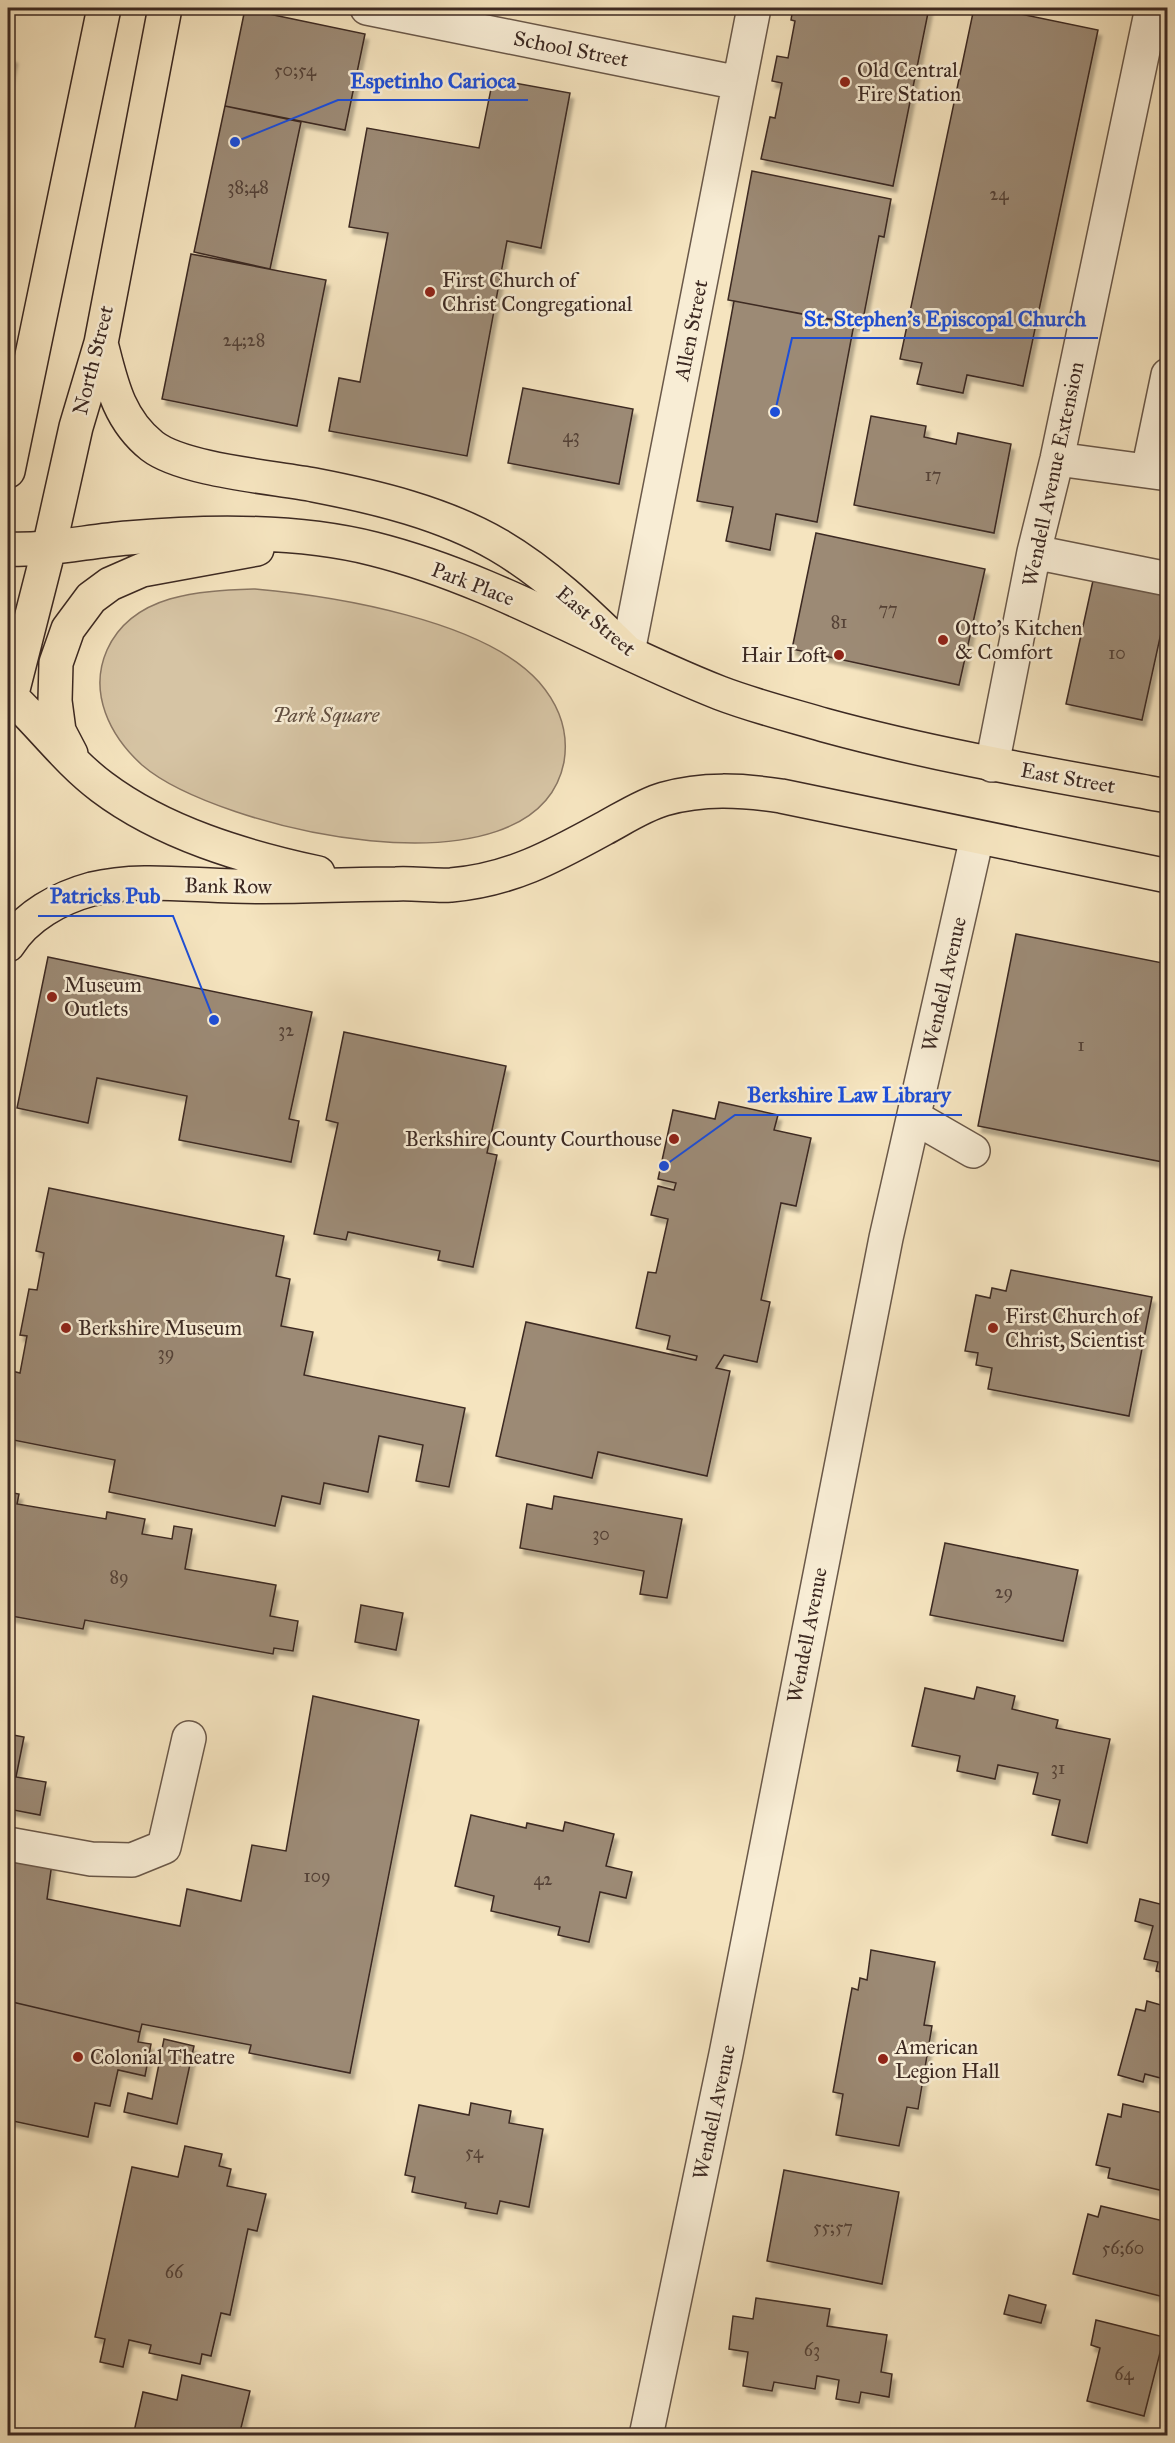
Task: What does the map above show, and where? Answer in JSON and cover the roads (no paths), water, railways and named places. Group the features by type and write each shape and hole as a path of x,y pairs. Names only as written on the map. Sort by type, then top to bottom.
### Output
{"main road":[{"path":"8,471 104,8"},
{"name":"North Street","path":"8,700 49,548 76,428 101,343 165,8"},
{"name":"East Street","path":"101,343 122,412 132,427 152,446 170,456 193,464 316,486 389,502 446,521 497,544 535,569 574,601 628,652 723,694 869,737 992,765 1167,796"},
{"name":"Park Place","path":"8,549 49,548 185,533 311,539 373,549 470,580 628,652"},
{"name":"Park Place","path":"91,598 110,584 142,570 311,539"},
{"name":"Bank Row","path":"75,764 59,731 55,700 56,663 68,629 91,598"},
{"name":"Bank Row","path":"8,700 75,764 102,787 129,805 197,837 264,861 338,877 397,884"},
{"name":"Bank Row","path":"8,945 29,920 49,906 70,896 113,885 266,887 450,885 505,876 551,857 662,799 700,791 743,790 781,796 977,837"},
{"path":"977,837 1167,876"}],"street":[{"name":"School Street","path":"367,8 739,83"},
{"name":"Allen Street","path":"628,652 754,8"},
{"name":"Wendell Avenue Extension","path":"992,765 1034,552 1057,459 1152,8"},
{"path":"1057,459 1158,473 1167,375"},
{"path":"1034,552 1167,579"},
{"name":"Wendell Avenue","path":"646,2436 726,2054 886,1238 977,837"},
{"path":"914,1117 973,1151"},
{"path":"8,1844 91,1859 132,1860 164,1846 189,1738"}],"place":[{"name":"Old Central Fire Station","path":"845,82"},
{"name":"Espetinho Carioca","path":"235,142"},
{"name":"First Church of Christ Congregational","path":"430,292"},
{"name":"St. Stephen's Episcopal Church","path":"775,412"},
{"name":"Otto's Kitchen & Comfort","path":"943,640"},
{"name":"Hair Loft","path":"839,655"},
{"name":"Museum Outlets","path":"52,997"},
{"name":"Patricks Pub","path":"214,1020"},
{"name":"Berkshire County Courthouse","path":"674,1139"},
{"name":"Berkshire Law Library","path":"664,1166"},
{"name":"Berkshire Museum","path":"66,1328"},
{"name":"First Church of Christ, Scientist","path":"993,1328"},
{"name":"Colonial Theatre","path":"78,2057"},
{"name":"American Legion Hall","path":"883,2059"}],"park label":[{"name":"Park Square","path":"326,715"}]}
